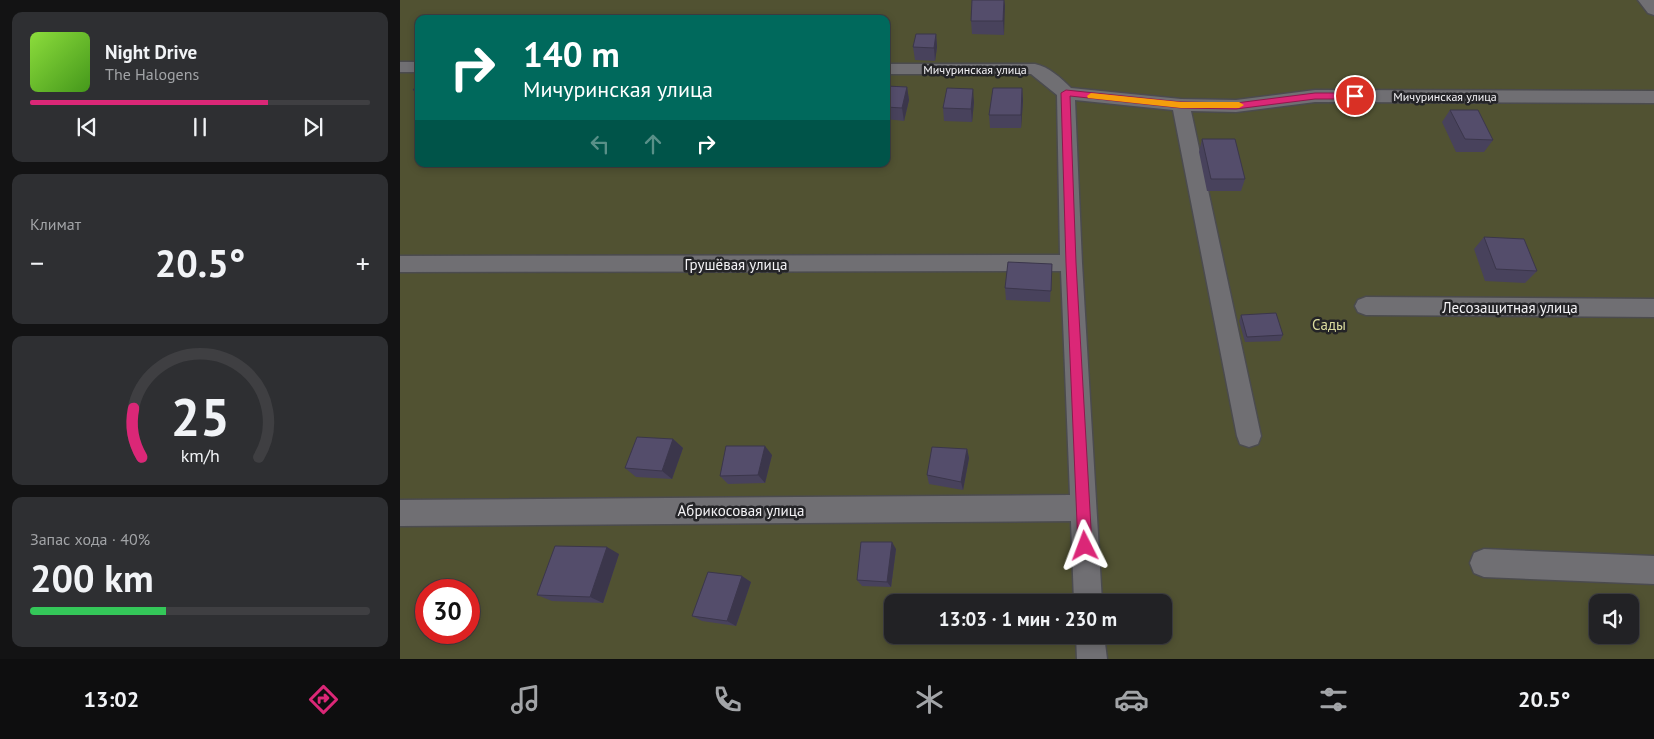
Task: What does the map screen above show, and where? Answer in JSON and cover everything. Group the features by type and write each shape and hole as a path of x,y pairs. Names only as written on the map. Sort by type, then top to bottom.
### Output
{"street":[{"path":"1646,0 1654,10"},
{"path":"400,67 415,67"},
{"name":"Мичуринская улица","path":"890,69 1035,69 1053,81 1066,93 1181,105 1236,106 1315,96 1654,97"},
{"path":"1066,93 1071,263 1088,594"},
{"path":"1181,105 1248,436"},
{"name":"Грушёвая улица","path":"400,264 1071,263"},
{"name":"Лесозащитная улица","path":"1366,306 1654,308"},
{"name":"Абрикосовая улица","path":"400,513 1083,508"},
{"path":"1484,563 1654,570"},
{"path":"1091,644 1092,659"}],"green space":[{"name":"Сады","path":"400,0 1654,0 1654,659 400,659"}],"building":[{"path":"972,0 1004,0 1003,21 971,21"},
{"path":"916,34 936,34 934,48 913,47"},
{"path":"890,86 907,87 902,108 890,107"},
{"path":"947,88 973,89 971,109 943,108"},
{"path":"993,88 1022,88 1021,115 989,115"},
{"path":"1450,110 1478,110 1493,140 1465,139"},
{"path":"1202,139 1235,139 1245,179 1211,179"},
{"path":"1484,237 1524,239 1537,271 1496,269"},
{"path":"1008,262 1052,264 1051,291 1005,288"},
{"path":"1276,313 1283,335 1247,337 1241,315"},
{"path":"637,437 673,439 662,471 625,468"},
{"path":"726,446 765,446 758,475 720,476"},
{"path":"932,447 967,449 961,482 927,475"},
{"path":"861,542 892,542 887,582 857,580"},
{"path":"555,546 607,547 590,597 537,595"},
{"path":"708,572 742,576 727,621 692,616"}],"slow traffic":[{"path":"1091,96 1181,105 1239,105"}],"route":[{"path":"1085,546 1071,263 1066,93 1181,105 1236,106 1315,96 1355,96"}]}
